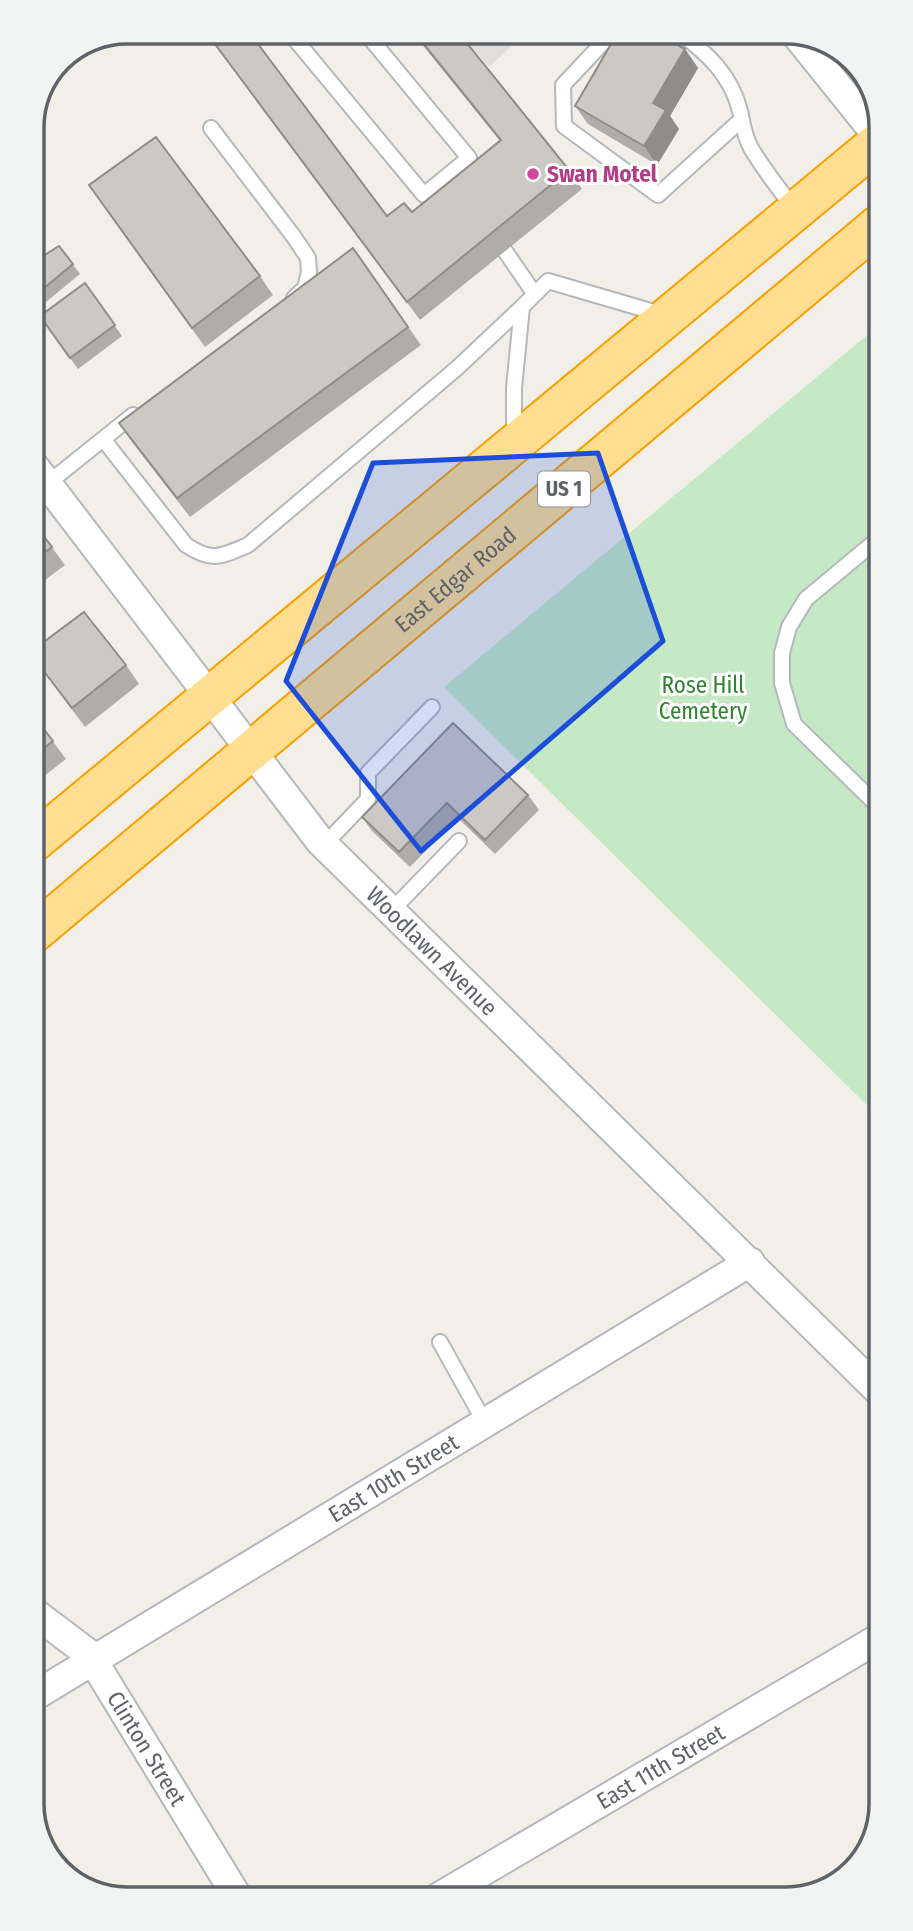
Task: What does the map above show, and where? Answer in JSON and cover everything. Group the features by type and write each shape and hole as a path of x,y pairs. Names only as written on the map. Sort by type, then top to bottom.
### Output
{"highway":[{"path":"44,834 869,150"},
{"name":"East Edgar Road","path":"44,925 869,233"}],"street":[{"path":"805,46 869,125"},
{"name":"Woodlawn Avenue","path":"44,480 324,845 869,1381"},
{"name":"East 10th Street","path":"44,1690 750,1262"},
{"name":"Clinton Street","path":"44,1620 89,1654 230,1887"},
{"name":"East 11th Street","path":"456,1887 869,1644"}],"lane":[{"path":"299,44 424,195 469,158 375,44"},
{"path":"602,44 563,85 564,126 658,195 741,120"},
{"path":"695,44 727,77 751,149 796,211"},
{"path":"211,128 307,258 309,272 304,288 285,307"},
{"path":"444,179 456,194"},
{"path":"505,251 534,293"},
{"path":"103,439 186,545 203,556 224,555 248,545 456,369 548,281 668,316"},
{"path":"514,444 514,388 522,307"},
{"path":"44,473 103,439 144,407"},
{"path":"869,546 806,599 789,627 782,653 782,683 794,724 869,797"},
{"path":"324,845 368,799 368,773 432,707"},
{"path":"391,911 459,841"},
{"path":"440,1342 485,1423"}],"highlighted area":[{"path":"598,453 663,641 421,851 286,681 373,463"}],"shaded area":[{"path":"470,44 514,44 489,67"}],"green space":[{"name":"Rose Hill Cemetery","path":"869,334 869,1107 444,687"}],"building":[{"name":"Swan Motel","path":"215,44 258,44 387,216 404,203 412,212 501,140 424,44 468,44 569,170 407,302"},
{"path":"611,44 676,44 685,49 653,103 666,110 644,146 575,106"},
{"path":"156,137 260,276 192,328 89,185"},
{"path":"59,246 73,264 44,288 44,255"},
{"path":"353,248 408,327 177,498 119,423"},
{"path":"85,283 115,325 70,358 44,322 44,313"},
{"path":"44,536 52,547 44,553"},
{"path":"84,612 126,665 72,708 44,671 44,642"},
{"path":"453,723 528,795 485,840 447,803 399,852 362,817"},
{"path":"44,729 53,741 44,748"}],"place":[{"name":"Swan Motel","path":"533,174"}]}
